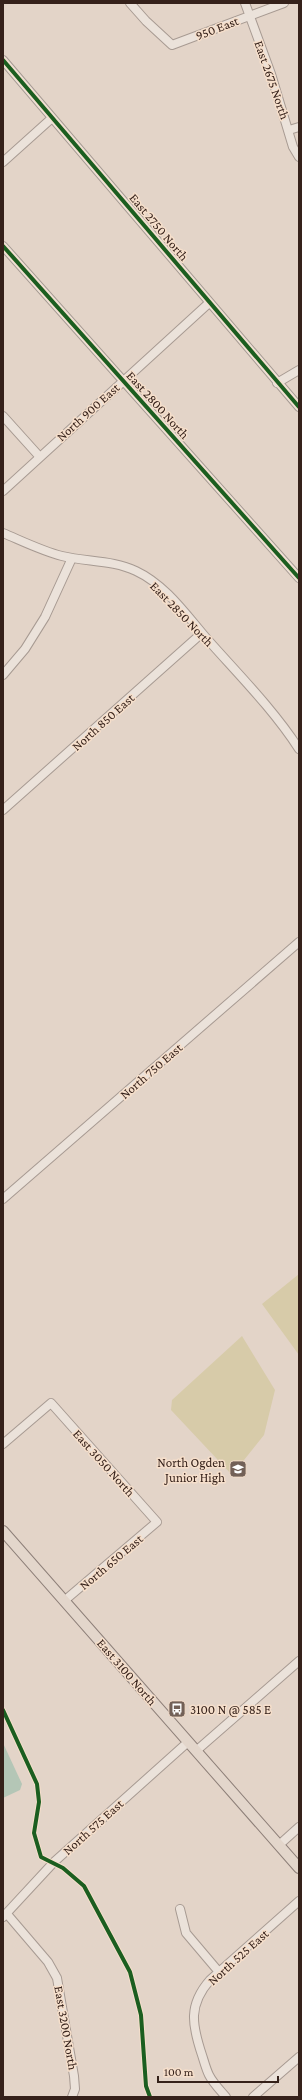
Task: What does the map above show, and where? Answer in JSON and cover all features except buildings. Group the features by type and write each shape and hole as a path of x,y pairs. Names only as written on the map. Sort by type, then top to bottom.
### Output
{"main road":[{"name":"East 3100 North","path":"3,1531 299,1868"}],"street":[{"name":"950 East","path":"130,3 146,22 172,45 284,3"},
{"name":"East 2675 North","path":"245,3 272,74 293,147 299,156"},
{"name":"East 2750 North","path":"3,60 299,408"},
{"path":"3,162 52,118"},
{"path":"289,130 299,127"},
{"name":"East 2800 North","path":"3,246 299,578"},
{"name":"North 900 East","path":"3,491 39,456 209,303"},
{"path":"277,383 299,370"},
{"path":"3,416 39,456"},
{"name":"East 2850 North","path":"3,533 37,548 72,558 127,567 146,576 164,591 202,633 275,716 299,749"},
{"path":"3,675 25,649 45,617 72,558"},
{"name":"North 850 East","path":"3,810 202,633"},
{"name":"North 750 East","path":"3,1199 299,942"},
{"name":"East 3050 North","path":"3,1444 51,1403 157,1522"},
{"name":"North 650 East","path":"64,1601 157,1522"},
{"path":"196,1751 299,1662"},
{"name":"North 575 East","path":"5,1915 54,1862 188,1742"},
{"path":"279,1845 299,1827"},
{"name":"North 525 East","path":"226,2097 209,2076 198,2046 194,2025 195,2006 203,1988 299,1901"},
{"path":"180,1909 186,1933 219,1972"},
{"name":"East 3200 North","path":"5,1915 48,1962 57,1978 74,2076 74,2093"},
{"path":"253,2097 299,2057"}],"shaded area":[{"path":"299,1274 299,1355 262,1304"},
{"path":"242,1336 275,1390 264,1435 232,1475 171,1410 172,1400"},
{"path":"3,1743 22,1784 20,1790 3,1798"}],"cycle path":[{"path":"3,60 299,407"},
{"path":"3,246 299,578"},
{"path":"3,1710 37,1784 39,1802 34,1833 41,1857 63,1868 84,1886 130,1972 141,2015 146,2086 150,2097"}],"place":[{"name":"North Ogden Junior High","path":"238,1469"},
{"name":"3100 N @ 585 E","path":"177,1709"}]}
